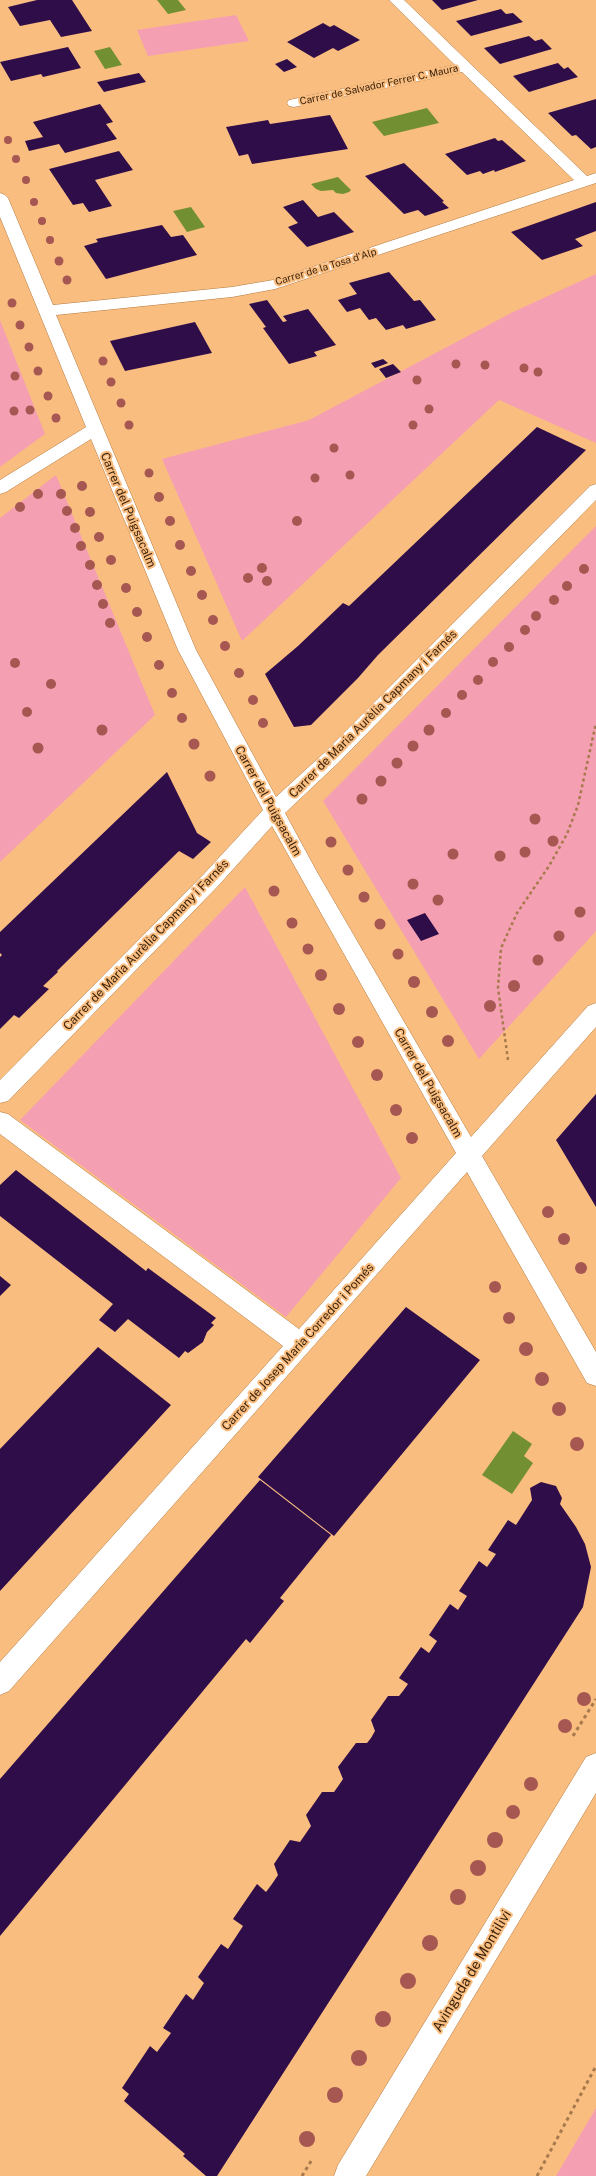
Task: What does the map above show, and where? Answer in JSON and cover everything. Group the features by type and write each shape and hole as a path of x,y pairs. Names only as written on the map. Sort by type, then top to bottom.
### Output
{"street":[{"name":"Carrer de Salvador Ferrer C. Maura","path":"396,0 464,67 590,180"},
{"name":"Carrer de Salvador Ferrer C. Maura","path":"294,103 464,67"},
{"name":"Carrer de la Tosa d'Alp","path":"47,311 232,292 275,284 590,180"},
{"name":"Carrer del Puigsacalm","path":"0,198 188,650 274,812 507,1223 596,1375"},
{"path":"0,488 34,465 95,429"},
{"name":"Carrer de Maria Aurèlia Capmany i Farnés","path":"0,1094 210,881 274,812 331,758 596,490"},
{"name":"Carrer de Josep Maria Corredor i Pomés","path":"0,1682 596,1012"},
{"path":"0,1122 301,1345"},
{"name":"Avinguda de Montilivi","path":"349,2176 596,1767"}],"path":[{"path":"537,2176 596,2066"}],"shaded area":[{"path":"157,0 178,0 186,10 168,14"},
{"path":"236,15 249,41 148,56 137,30"},
{"path":"110,47 122,65 105,69 94,51"},
{"path":"427,108 439,123 384,136 372,122"},
{"path":"338,177 351,190 349,192 343,194 336,193 333,190 321,191 316,189 311,184"},
{"path":"191,207 205,227 187,232 173,211"},
{"path":"596,274 596,443 499,400 242,641 162,459 309,420 513,312"},
{"path":"0,320 45,434 0,467"},
{"path":"56,475 155,715 0,862 0,518"},
{"path":"596,526 596,931 479,1059 323,801"},
{"path":"245,887 401,1178 286,1317 20,1120"},
{"path":"513,1431 532,1444 524,1456 533,1463 512,1494 482,1475"},
{"path":"596,2108 596,2176 556,2176"}],"building":[{"path":"37,0 72,0 92,31 61,37 50,20 20,26 8,7"},
{"path":"432,0 478,0 442,10"},
{"path":"501,9 506,14 513,13 523,22 471,36 456,21"},
{"path":"323,23 330,27 334,25 360,40 338,51 333,48 314,58 287,42"},
{"path":"529,36 535,41 542,39 552,49 500,64 484,48"},
{"path":"68,47 81,68 43,77 41,74 11,81 0,62"},
{"path":"287,59 297,67 284,72 275,64"},
{"path":"558,63 564,69 568,67 578,77 529,92 513,76"},
{"path":"139,73 146,82 104,92 97,82"},
{"path":"596,99 596,147 591,149 576,135 572,136 548,113"},
{"path":"100,104 113,122 106,124 117,139 65,153 59,144 29,151 25,141 43,137 33,122"},
{"path":"330,115 348,149 252,164 248,154 239,156 226,127 268,120 270,124"},
{"path":"495,138 498,141 502,140 526,161 495,172 494,170 483,174 480,171 467,175 445,154"},
{"path":"119,151 133,170 95,180 112,206 89,212 83,203 73,205 49,169"},
{"path":"404,163 444,201 442,202 449,208 425,216 418,210 404,214 365,176"},
{"path":"303,200 318,217 334,212 354,232 307,247 288,227 298,223 283,207"},
{"path":"596,202 596,231 575,239 583,246 542,260 511,232"},
{"path":"162,225 171,237 183,235 197,255 106,279 84,246 98,242 96,239"},
{"path":"389,272 414,301 420,300 436,320 406,329 403,325 386,330 376,318 369,320 360,308 347,312 338,300 357,294 349,283"},
{"path":"267,300 283,322 287,321 283,316 308,309 336,345 314,352 317,356 289,364 263,328 266,327 249,304"},
{"path":"195,322 212,353 125,371 110,341"},
{"path":"383,359 388,363 375,368 371,363"},
{"path":"393,364 401,372 386,378 379,369"},
{"path":"537,427 586,450 378,655 358,678 311,725 294,727 265,674 298,646 343,603 349,606"},
{"path":"167,772 197,833 211,842 193,859 179,851 43,986 49,989 19,1018 14,1015 0,1029 0,957 2,955 0,953 0,932"},
{"path":"425,913 439,934 421,941 407,920"},
{"path":"596,1094 596,1207 556,1140"},
{"path":"16,1170 146,1271 148,1268 216,1318 211,1323 214,1325 207,1332 203,1342 188,1353 185,1351 179,1358 128,1319 115,1332 99,1320 113,1304 0,1216 0,1185"},
{"path":"0,1276 11,1285 0,1296"},
{"path":"406,1307 480,1360 334,1536 258,1477"},
{"path":"98,1347 171,1405 0,1591 0,1449"},
{"path":"260,1480 331,1535 280,1598 284,1601 250,1643 246,1639 0,1936 0,1779"},
{"path":"541,1482 556,1486 562,1498 560,1504 576,1527 585,1544 591,1567 583,1607 217,2176 206,2176 183,2156 185,2154 124,2101 129,2094 122,2088 150,2046 157,2052 171,2033 163,2028 186,1994 193,2000 204,1983 198,1977 221,1944 228,1949 243,1926 233,1919 257,1884 266,1892 272,1884 278,1875 274,1864 290,1840 300,1842 311,1826 306,1815 322,1792 334,1792 343,1779 338,1767 356,1743 367,1743 371,1738 375,1731 371,1720 388,1696 399,1696 408,1684 399,1678 421,1647 429,1653 437,1641 429,1635 450,1604 458,1610 467,1596 459,1591 479,1561 487,1567 496,1554 488,1550 508,1520 516,1525 532,1500 530,1488"}]}
